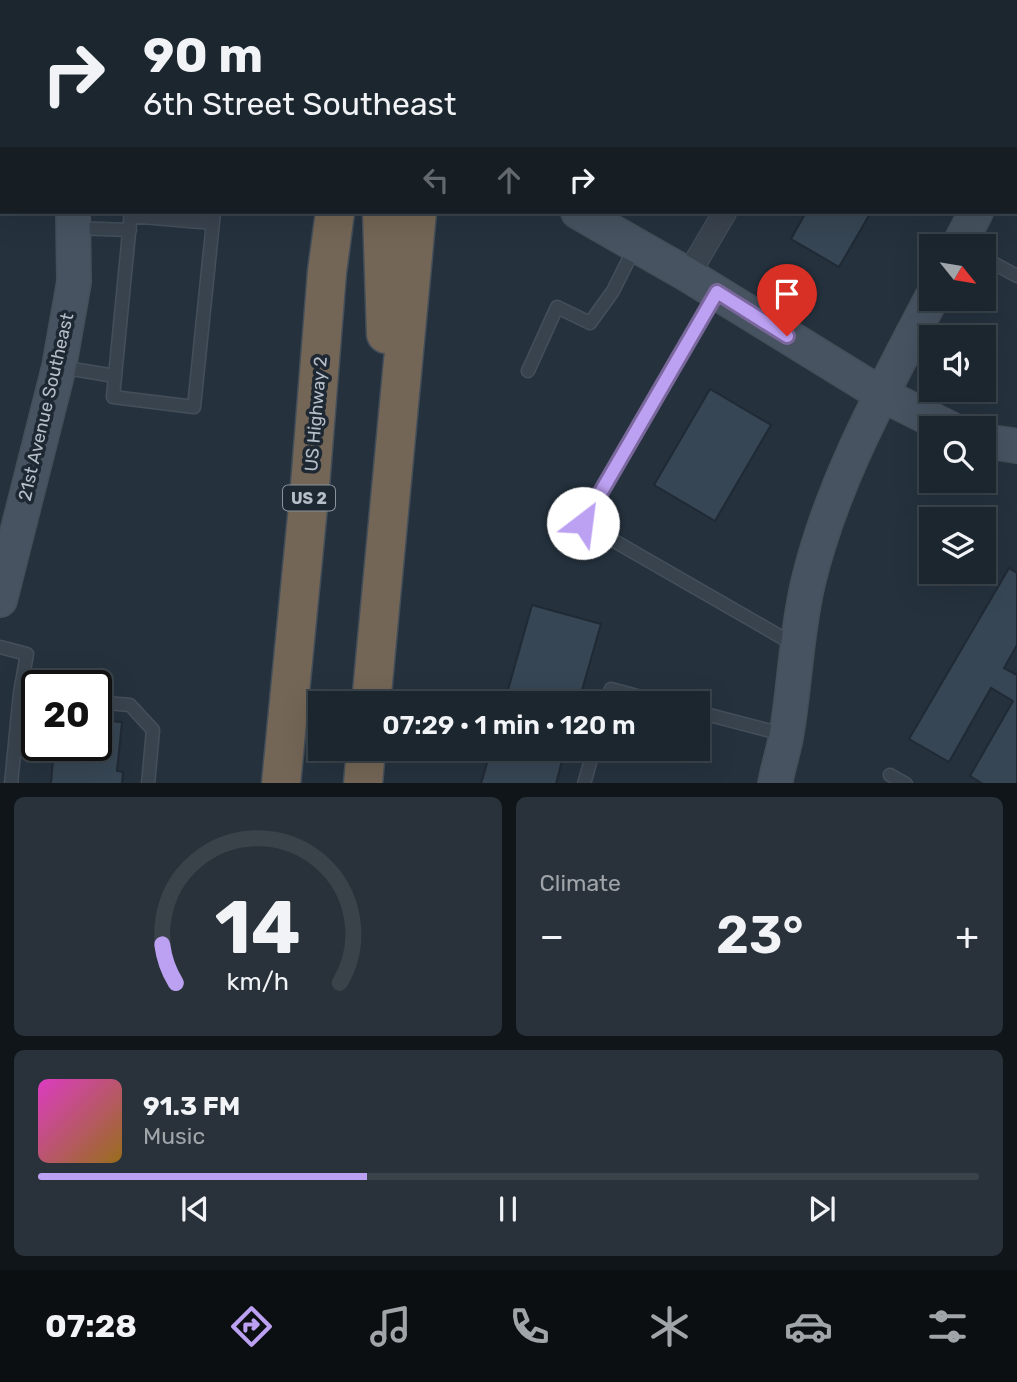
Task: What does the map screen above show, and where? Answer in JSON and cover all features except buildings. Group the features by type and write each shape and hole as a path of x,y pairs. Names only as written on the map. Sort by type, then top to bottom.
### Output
{"highway":[{"name":"US Highway 2","path":"281,783 312,472 327,272 335,214"},
{"path":"382,214 388,387 388,514"},
{"path":"371,691 416,214"},
{"path":"363,783 365,761"}],"street":[{"path":"582,214 717,292 881,394 925,416"},
{"path":"688,275 724,214"},
{"path":"965,234 975,214"},
{"name":"21st Avenue Southeast","path":"0,600 59,367 74,282 73,220"},
{"path":"775,783 786,735 796,646 808,583 824,529 848,466 881,394 924,312"},
{"path":"996,443 1017,446"}],"lane":[{"path":"131,214 214,217 194,407 113,397 131,214"},
{"path":"73,220 130,230"},
{"path":"528,371 557,307 590,323 613,291 637,245"},
{"path":"996,265 1017,276"},
{"path":"717,292 583,523 796,646"},
{"path":"59,367 115,376"},
{"path":"0,647 27,654 20,693 11,783"},
{"path":"112,703 130,705 153,730 148,783"},
{"path":"710,715 786,735"},
{"path":"584,783 590,761"},
{"path":"890,775 906,783"}],"route":[{"path":"583,523 717,292 787,336"}]}
